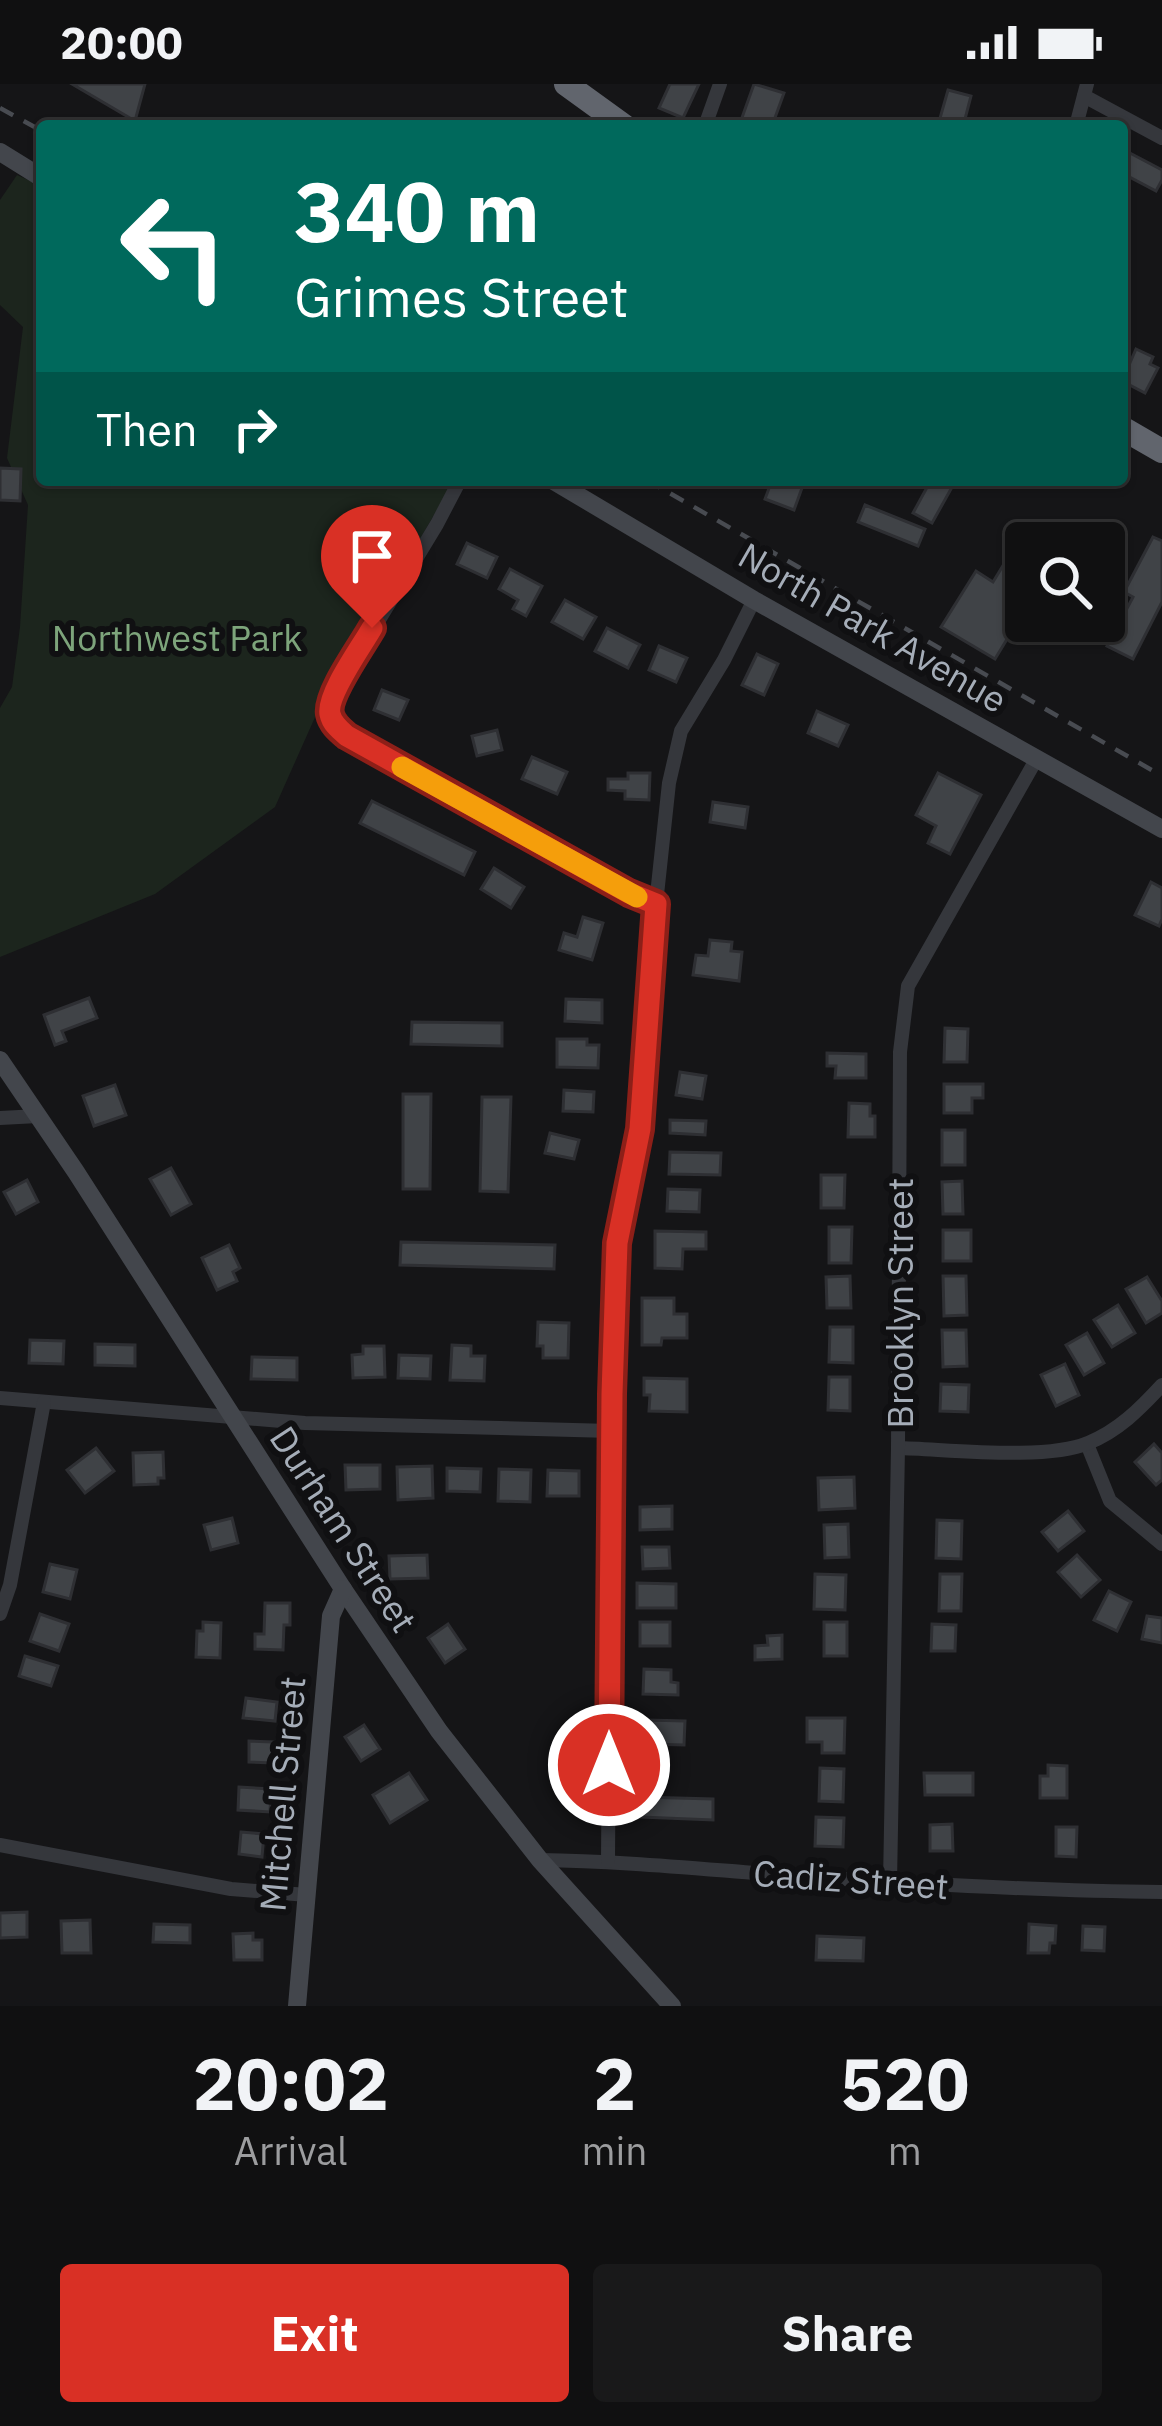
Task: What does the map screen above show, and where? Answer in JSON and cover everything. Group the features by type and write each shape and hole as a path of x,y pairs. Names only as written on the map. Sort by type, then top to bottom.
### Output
{"highway":[{"path":"566,84 616,120"},
{"path":"1128,431 1162,451"}],"street":[{"path":"707,120 720,84"},
{"path":"1078,120 1085,90 1162,139"},
{"path":"0,152 36,174"},
{"path":"457,486 334,694 329,707 333,720 347,736 656,904"},
{"name":"North Park Avenue","path":"562,486 754,600 1162,829"},
{"path":"608,1861 617,1243 640,1129 669,783 681,731 754,600"},
{"name":"Brooklyn Street","path":"890,1882 904,1001 929,944 1037,758"},
{"name":"Durham Street","path":"0,1060 439,1731 540,1860 672,2006"},
{"path":"0,1118 38,1116"},
{"path":"898,1448 1025,1452 1087,1444 1133,1416 1162,1385"},
{"path":"0,1398 305,1423 611,1431"},
{"path":"0,1615 10,1585 44,1402"},
{"path":"1087,1444 1110,1501 1162,1544"},
{"name":"Mitchell Street","path":"297,2006 331,1616 343,1589"},
{"path":"0,1845 231,1889 307,1894"},
{"name":"Cadiz Street","path":"540,1860 890,1882 1162,1892"}],"green space":[{"name":"Northwest Park","path":"17,175 36,183 36,486 451,486 320,706 275,807 155,894 0,957 0,708 12,687 28,505 7,458 23,327 0,305 0,200"}],"building":[{"path":"72,84 145,84 133,120"},
{"path":"670,84 699,84 683,118 659,108"},
{"path":"754,84 784,93 774,120 741,120"},
{"path":"948,90 971,96 965,120 940,118"},
{"path":"1128,152 1162,170 1156,191 1128,176"},
{"path":"1136,349 1153,357 1150,364 1158,368 1145,393 1128,384 1128,367"},
{"path":"0,468 21,469 20,501 0,500"},
{"path":"770,486 802,488 794,510 765,499"},
{"path":"928,486 953,486 932,523 913,513"},
{"path":"865,505 925,529 918,546 858,522"},
{"path":"1153,537 1162,541 1162,602 1133,659 1107,646 1125,642 1125,612 1133,597 1125,590"},
{"path":"467,543 497,557 487,578 457,564"},
{"path":"1005,562 1005,642 995,659 941,627 976,571 993,582"},
{"path":"510,569 542,586 526,616 513,609 518,600 499,589"},
{"path":"565,600 596,617 583,639 552,622"},
{"path":"607,628 640,645 628,668 595,651"},
{"path":"659,646 687,658 676,682 649,670"},
{"path":"757,654 778,664 764,695 742,685"},
{"path":"382,690 408,700 399,720 374,710"},
{"path":"817,711 848,725 838,746 808,733"},
{"path":"497,730 502,750 477,756 472,736"},
{"path":"532,757 567,772 557,794 522,779"},
{"path":"628,773 650,773 649,800 625,799 625,791 608,790 608,779 628,779"},
{"path":"938,773 981,795 950,854 928,843 936,826 916,815"},
{"path":"372,801 475,852 464,875 360,823"},
{"path":"713,802 748,807 745,828 710,822"},
{"path":"494,868 524,887 511,908 481,889"},
{"path":"1151,882 1162,888 1159,926 1135,915"},
{"path":"583,917 603,923 592,960 559,950 564,933 577,937"},
{"path":"710,940 732,942 731,951 742,952 739,981 693,975 696,955 708,956"},
{"path":"89,998 97,1018 62,1031 66,1041 55,1045 44,1015"},
{"path":"566,999 602,1000 602,1023 565,1021"},
{"path":"412,1022 502,1023 502,1046 411,1044"},
{"path":"945,1028 968,1029 967,1062 944,1062"},
{"path":"557,1039 587,1039 587,1045 599,1045 598,1068 557,1067"},
{"path":"827,1053 866,1054 866,1078 835,1078 836,1066 827,1066"},
{"path":"680,1072 706,1076 702,1099 676,1095"},
{"path":"944,1084 983,1084 983,1098 972,1098 972,1113 944,1113"},
{"path":"115,1085 126,1115 94,1126 83,1096"},
{"path":"564,1090 594,1092 593,1112 563,1111"},
{"path":"403,1094 431,1094 430,1189 403,1189"},
{"path":"482,1097 511,1097 508,1192 480,1191"},
{"path":"849,1103 870,1104 875,1137 848,1137"},
{"path":"670,1120 706,1121 705,1135 670,1133"},
{"path":"942,1130 965,1130 965,1165 942,1165"},
{"path":"550,1133 579,1140 574,1159 545,1153"},
{"path":"670,1152 721,1153 720,1175 669,1174"},
{"path":"171,1168 191,1204 171,1215 150,1179"},
{"path":"821,1175 845,1175 844,1208 821,1208"},
{"path":"27,1180 38,1202 16,1214 4,1192"},
{"path":"962,1181 963,1214 943,1214 942,1182"},
{"path":"668,1189 700,1190 699,1212 667,1211"},
{"path":"829,1227 852,1227 851,1263 829,1263"},
{"path":"943,1230 971,1230 971,1261 943,1261"},
{"path":"655,1231 706,1232 706,1249 683,1249 682,1269 655,1268"},
{"path":"401,1242 555,1245 554,1269 400,1265"},
{"path":"229,1245 240,1268 233,1272 237,1281 217,1290 202,1258"},
{"path":"850,1276 851,1308 827,1308 826,1277"},
{"path":"943,1276 966,1276 967,1315 944,1316"},
{"path":"1147,1277 1162,1301 1162,1313 1146,1323 1126,1289"},
{"path":"642,1298 674,1298 674,1314 687,1314 687,1338 662,1338 661,1345 642,1345"},
{"path":"1118,1305 1135,1333 1112,1347 1094,1320"},
{"path":"538,1322 569,1323 568,1358 543,1358 543,1346 537,1346"},
{"path":"830,1327 853,1327 853,1363 829,1362"},
{"path":"942,1330 966,1330 967,1366 943,1367"},
{"path":"1087,1333 1104,1363 1084,1375 1066,1345"},
{"path":"30,1340 64,1341 63,1364 29,1363"},
{"path":"95,1344 135,1345 135,1366 95,1365"},
{"path":"452,1345 471,1346 471,1356 485,1356 484,1381 450,1380"},
{"path":"363,1346 384,1346 385,1377 353,1378 352,1355 363,1354"},
{"path":"399,1355 431,1356 430,1379 398,1378"},
{"path":"252,1357 297,1358 297,1380 251,1379"},
{"path":"1065,1364 1079,1395 1056,1406 1041,1375"},
{"path":"829,1377 850,1377 850,1411 828,1410"},
{"path":"644,1378 687,1379 687,1412 649,1411"},
{"path":"941,1384 969,1385 968,1412 940,1411"},
{"path":"1154,1444 1162,1453 1162,1480 1156,1485 1135,1462"},
{"path":"96,1448 114,1471 85,1493 67,1470"},
{"path":"163,1452 164,1478 158,1478 158,1484 134,1485 133,1453"},
{"path":"345,1465 380,1465 380,1489 346,1490"},
{"path":"432,1466 433,1498 398,1500 397,1467"},
{"path":"447,1468 481,1469 480,1492 447,1491"},
{"path":"499,1469 531,1470 530,1502 498,1501"},
{"path":"548,1470 579,1471 579,1496 547,1496"},
{"path":"854,1477 855,1508 819,1510 818,1478"},
{"path":"672,1506 672,1529 640,1530 640,1507"},
{"path":"1068,1511 1084,1531 1058,1551 1042,1532"},
{"path":"232,1518 238,1543 211,1550 204,1525"},
{"path":"937,1520 962,1521 961,1559 936,1558"},
{"path":"848,1524 849,1557 825,1558 824,1525"},
{"path":"642,1547 669,1547 670,1568 643,1569"},
{"path":"427,1555 428,1578 390,1579 389,1556"},
{"path":"1077,1555 1100,1580 1081,1597 1058,1572"},
{"path":"50,1564 77,1570 70,1599 43,1592"},
{"path":"815,1574 846,1575 845,1610 814,1609"},
{"path":"940,1574 962,1574 961,1611 939,1611"},
{"path":"637,1583 676,1584 676,1608 637,1608"},
{"path":"1109,1591 1131,1602 1117,1631 1094,1620"},
{"path":"265,1603 290,1603 283,1650 255,1649 255,1634 264,1634"},
{"path":"40,1614 69,1624 59,1651 30,1641"},
{"path":"1147,1616 1162,1618 1162,1643 1142,1639"},
{"path":"203,1622 221,1623 220,1658 196,1657 197,1631 203,1631"},
{"path":"640,1622 670,1622 670,1646 640,1646"},
{"path":"824,1622 847,1622 847,1656 824,1656"},
{"path":"448,1624 465,1649 445,1663 428,1638"},
{"path":"932,1624 956,1625 955,1651 931,1651"},
{"path":"782,1635 782,1659 755,1660 755,1646 768,1645 767,1636"},
{"path":"25,1656 58,1666 51,1686 19,1676"},
{"path":"644,1669 671,1670 678,1695 643,1694"},
{"path":"246,1698 277,1702 275,1721 243,1718"},
{"path":"807,1718 845,1718 844,1753 822,1753 822,1742 807,1742"},
{"path":"646,1720 685,1721 684,1745 645,1744"},
{"path":"364,1725 380,1749 361,1761 345,1737"},
{"path":"249,1741 273,1742 272,1763 249,1762"},
{"path":"1048,1765 1067,1766 1067,1798 1040,1798 1040,1776 1048,1776"},
{"path":"820,1768 844,1769 843,1802 819,1801"},
{"path":"409,1773 427,1800 390,1823 373,1795"},
{"path":"924,1773 973,1773 973,1795 925,1795"},
{"path":"239,1787 271,1789 270,1812 238,1810"},
{"path":"641,1797 713,1799 713,1820 641,1817"},
{"path":"816,1817 844,1818 843,1847 815,1846"},
{"path":"952,1824 953,1851 930,1851 930,1825"},
{"path":"1056,1827 1077,1827 1076,1857 1056,1856"},
{"path":"241,1832 264,1834 262,1857 239,1854"},
{"path":"27,1912 27,1937 0,1938 0,1913"},
{"path":"90,1920 91,1953 62,1953 61,1921"},
{"path":"154,1924 190,1925 190,1943 153,1942"},
{"path":"1029,1924 1056,1926 1049,1953 1028,1953"},
{"path":"1083,1926 1105,1927 1104,1951 1082,1950"},
{"path":"253,1933 253,1940 262,1940 262,1960 234,1960 233,1934"},
{"path":"817,1936 864,1938 863,1961 816,1960"}],"railway":[{"path":"0,108 36,128"},
{"path":"657,486 1162,776"}],"slow traffic":[{"path":"402,767 637,897"}],"route":[{"path":"372,628 329,707 335,725 458,799 656,904 640,1129 617,1243 609,1765"}]}
